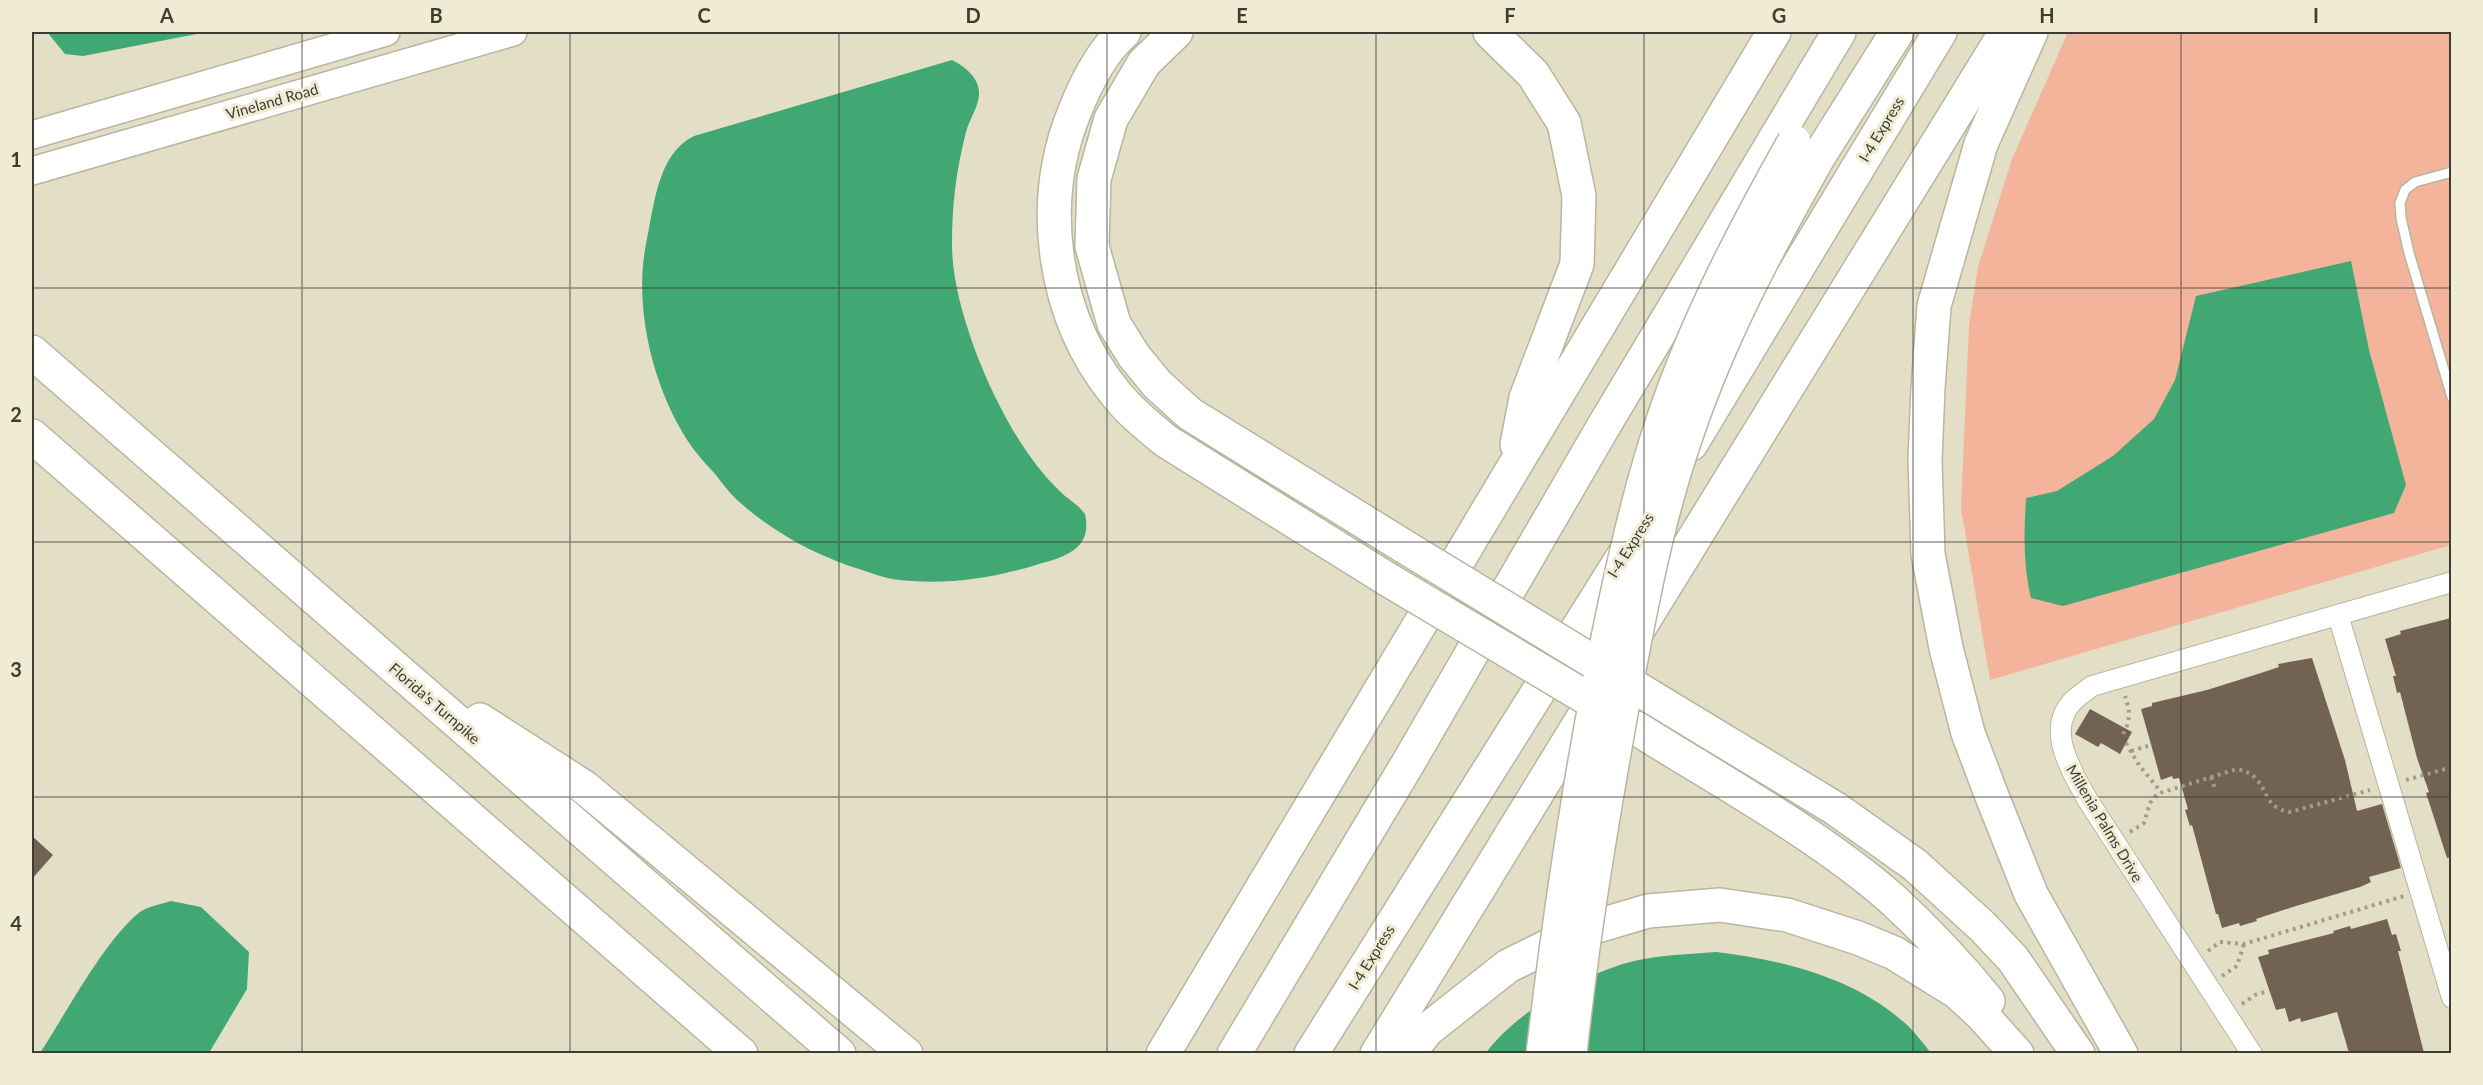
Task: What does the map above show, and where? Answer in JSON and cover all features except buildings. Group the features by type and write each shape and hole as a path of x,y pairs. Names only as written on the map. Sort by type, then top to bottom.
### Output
{"highway":[{"path":"1124,32 1082,92 1066,133 1056,177 1053,219 1057,261 1078,330 1095,365 1116,395 1166,441 1387,579 1636,728 1812,839 1890,897 1954,959 1994,1009 2024,1053"},
{"path":"1176,32 1144,63 1111,119 1094,179 1092,246 1114,324 1134,356 1157,384 1190,414 1836,808 1915,865 1983,927 2013,959 2078,1053"},
{"path":"1490,32 1533,74 1564,123 1579,196 1577,264 1526,398 1512,471"},
{"path":"1163,1053 1774,32"},
{"path":"1234,1053 1395,786 1602,429 1839,32"},
{"path":"1570,1053 1576,994 1611,769 1641,603 1660,524 1684,442 1714,363 1807,149 1862,32"},
{"path":"1543,1053 1584,762 1613,611 1653,452 1687,357 1722,277 1807,149 1897,32"},
{"name":"I-4 Express","path":"1311,1053 1625,553 1940,32"},
{"path":"1377,1053 2006,32"},
{"path":"2031,32 1981,144 1934,306 1925,460 1928,554 1949,659 1968,733 1992,799 2031,894 2121,1053"},
{"name":"Florida's Turnpike","path":"32,352 839,1053"},
{"path":"32,436 741,1053"},
{"path":"380,655 584,787 906,1053"},
{"path":"1407,1053 1427,1030 1508,966 1577,932 1648,911 1720,905 1787,915 1858,938 1894,953 1957,992 2017,1053"}],"street":[{"path":"32,135 386,32"},
{"name":"Vineland Road","path":"32,171 513,32"},
{"name":"Millenia Palms Drive","path":"2252,1053 2114,842 2069,765 2061,739 2063,720 2072,702 2092,686 2451,582"},
{"path":"2338,615 2451,998"}],"lane":[{"path":"2451,172 2415,182 2405,190 2400,203 2409,253 2451,398"}],"path":[{"path":"2120,678 2129,706 2129,723 2123,734"},
{"path":"2126,743 2139,765 2161,792"},
{"path":"2131,751 2148,746"},
{"path":"2114,842 2144,823 2150,803 2161,792 2237,769 2248,771 2258,778 2272,805 2279,810 2290,812 2388,786 2451,766"},
{"path":"2211,777 2215,789"},
{"path":"2192,961 2220,942 2244,944 2420,891"},
{"path":"2208,985 2237,966 2244,944"},
{"path":"2226,1014 2255,995 2268,991"}],"shaded area":[{"path":"47,32 207,32 83,56 65,54"},
{"path":"2068,32 2451,32 2451,545 1990,680 1961,508 1969,325 1978,267 2012,159"},
{"path":"952,60 966,69 979,88 977,103 967,127 957,174 953,216 954,270 967,327 1003,413 1048,479 1083,511 1086,526 1085,536 1074,550 1046,562 1019,570 965,580 910,581 892,579 845,564 795,542 764,522 728,490 692,447 667,402 657,376 645,323 642,296 643,269 659,183 672,155 682,144 694,136"},
{"path":"2351,261 2369,350 2406,485 2394,513 2063,606 2031,598 2025,548 2026,498 2057,491 2113,456 2154,419 2175,380 2196,296"},
{"path":"171,901 201,907 249,952 247,989 209,1053 40,1053 86,978 113,940 140,912"},
{"path":"1716,952 1789,965 1837,981 1881,1004 1917,1035 1931,1053 1485,1054 1498,1038 1532,1009 1593,975 1644,959"}]}
